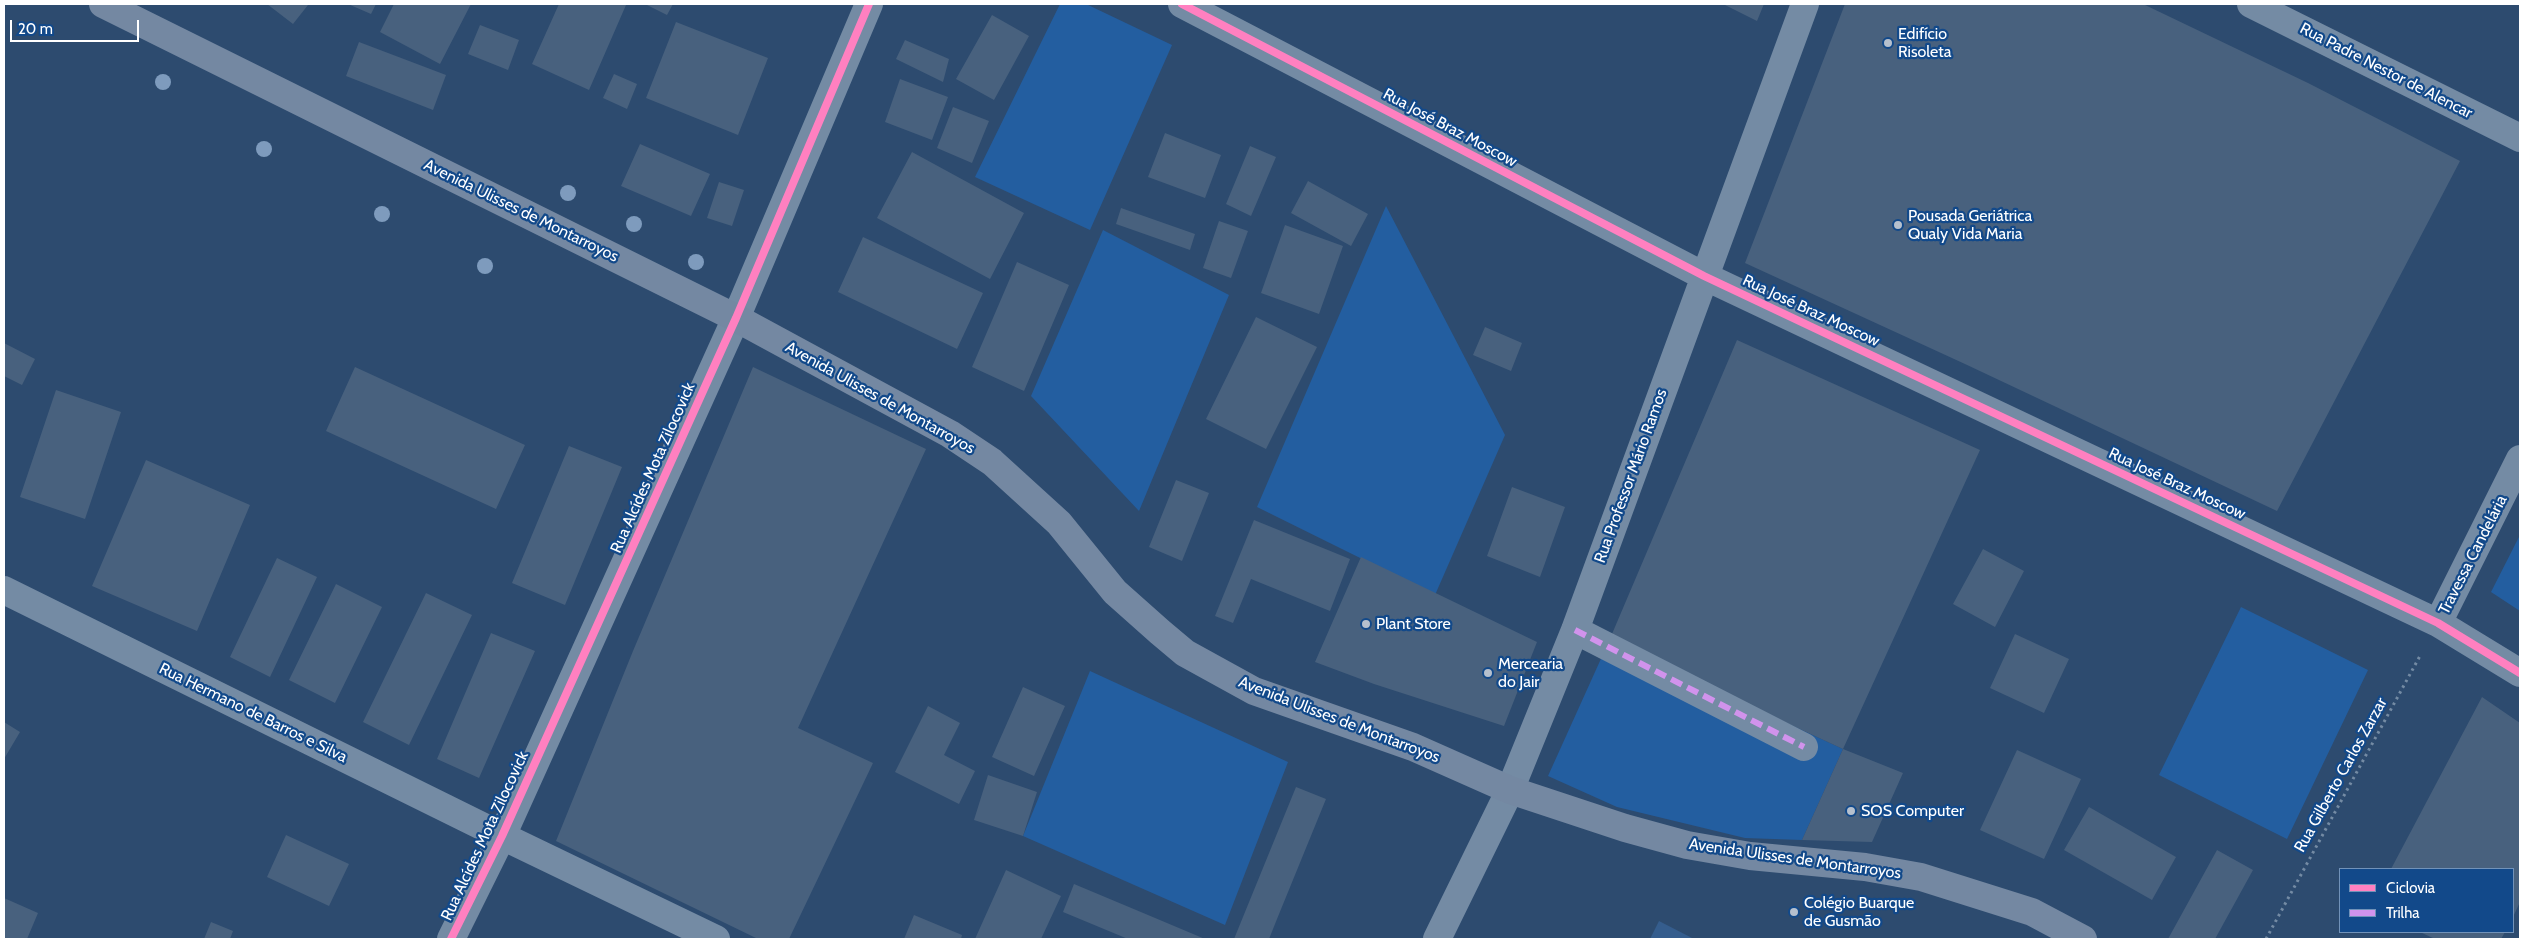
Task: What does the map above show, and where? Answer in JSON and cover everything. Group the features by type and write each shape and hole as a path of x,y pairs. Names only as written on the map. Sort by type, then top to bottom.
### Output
{"main road":[{"name":"Avenida Ulisses de Montarroyos","path":"103,4 736,318 950,434 992,462 1059,522 1115,592 1185,654 1254,690 1413,747 1510,790 1624,828 1687,845 1750,856 1865,867 1921,877 2032,912 2083,939"}],"street":[{"name":"Rua Alcídes Mota Zilocovick","path":"451,939 502,836 736,318 869,4"},
{"name":"Rua José Braz Moscow","path":"1182,4 1704,276 2438,623 2520,673"},
{"name":"Rua Professor Mário Ramos","path":"1437,939 1510,790 1576,630 1805,4"},
{"name":"Rua Padre Nestor de Alencar","path":"2252,4 2520,138"},
{"name":"Travessa Candelária","path":"2438,623 2520,459"},
{"name":"Rua Hermano de Barros e Silva","path":"4,590 502,836 716,939"},
{"path":"1576,630 1804,747"}],"shaded area":[{"path":"1060,4 1086,4 1172,45 1090,230 975,177"},
{"path":"1386,206 1505,435 1435,595 1257,507"},
{"path":"1103,230 1229,295 1139,511 1031,396"},
{"path":"2520,535 2520,611 2491,592"},
{"path":"2241,607 2368,670 2287,839 2159,775"},
{"path":"1609,641 1843,749 1802,840 1745,838 1617,807 1548,776"},
{"path":"1090,671 1288,762 1225,925 1023,836"},
{"path":"1659,921 1694,939 1650,939"}],"building":[{"path":"267,4 306,4 308,5 293,24"},
{"path":"348,4 376,4 371,14"},
{"path":"394,4 471,4 440,64 380,32"},
{"path":"559,4 626,5 589,90 532,64"},
{"path":"645,4 673,4 667,15"},
{"path":"1723,4 1764,4 1757,21"},
{"path":"1845,4 2143,4 2308,83 2460,161 2277,511 1745,263"},
{"path":"992,15 1029,36 994,100 956,79"},
{"path":"676,22 768,58 738,135 646,98"},
{"path":"480,25 519,40 508,70 468,54"},
{"path":"905,40 949,59 943,82 896,59"},
{"path":"359,42 446,75 433,110 346,76"},
{"path":"614,74 637,84 627,109 603,98"},
{"path":"900,79 948,97 932,140 885,122"},
{"path":"953,107 989,121 972,163 937,148"},
{"path":"1165,133 1221,155 1205,198 1148,177"},
{"path":"640,144 710,174 691,216 621,186"},
{"path":"1250,146 1276,157 1251,216 1226,204"},
{"path":"912,152 1024,213 990,279 877,218"},
{"path":"1308,181 1368,214 1351,246 1291,213"},
{"path":"719,182 744,190 732,226 707,218"},
{"path":"1121,208 1195,234 1190,250 1116,224"},
{"path":"1219,221 1248,231 1231,278 1203,268"},
{"path":"1285,225 1343,246 1319,314 1261,293"},
{"path":"863,237 983,293 957,349 838,292"},
{"path":"1017,262 1069,285 1024,391 972,367"},
{"path":"1256,317 1317,347 1266,449 1206,419"},
{"path":"1485,327 1522,343 1511,371 1473,355"},
{"path":"1737,340 1980,450 1843,749 1609,641"},
{"path":"4,343 35,359 22,385 4,376"},
{"path":"355,367 525,445 496,509 326,431"},
{"path":"753,367 926,449 798,728 873,763 789,939 758,939 556,841 633,651"},
{"path":"56,390 121,412 85,519 20,497"},
{"path":"569,446 622,467 565,605 512,583"},
{"path":"146,460 250,505 197,631 92,586"},
{"path":"1176,480 1209,493 1182,561 1149,547"},
{"path":"1512,487 1565,507 1540,577 1487,556"},
{"path":"1254,520 1350,559 1330,611 1251,579 1233,623 1215,616"},
{"path":"1983,549 2024,571 1995,627 1953,604"},
{"path":"1361,557 1537,642 1504,726 1374,684 1315,662"},
{"path":"277,558 317,577 270,677 230,657"},
{"path":"336,584 382,607 335,703 289,680"},
{"path":"426,593 472,615 409,745 363,722"},
{"path":"491,633 535,651 479,778 437,759"},
{"path":"2015,634 2069,659 2044,713 1990,688"},
{"path":"1023,687 1065,706 1034,776 992,757"},
{"path":"2482,697 2520,723 2520,902 2514,915 2514,868 2392,868"},
{"path":"928,706 960,723 944,755 975,771 959,804 895,772"},
{"path":"4,722 20,732 4,759"},
{"name":"SOS Computer","path":"1843,749 1903,773 1872,842 1802,840"},
{"path":"2017,750 2081,779 2044,859 1980,830"},
{"path":"988,775 1037,792 1023,836 974,820"},
{"path":"1296,787 1326,799 1269,939 1234,939"},
{"path":"2089,807 2176,857 2152,900 2064,850"},
{"path":"286,835 349,864 329,906 267,877"},
{"path":"2217,850 2253,870 2215,939 2168,939"},
{"path":"1006,870 1061,896 1041,939 975,939"},
{"path":"1074,884 1205,939 1128,939 1063,912"},
{"path":"4,898 38,913 27,939 4,939"},
{"path":"914,915 962,935 961,939 904,939"},
{"path":"211,922 233,931 230,939 204,939"},
{"path":"2422,933 2504,933 2501,939 2435,939"}],"marked path":[{"path":"1575,630 1804,747"}],"cycle path":[{"path":"451,939 502,836 736,318 869,4"},
{"path":"1182,4 1704,276 2438,623 2520,673"}],"place":[{"name":"Edifício Risoleta","path":"1888,43"},
{"name":"Pousada Geriátrica Qualy Vida Maria","path":"1898,225"},
{"name":"Plant Store","path":"1366,624"},
{"name":"Mercearia do Jair","path":"1488,673"},
{"name":"SOS Computer","path":"1851,811"},
{"name":"Colégio Buarque de Gusmão","path":"1794,912"}]}
